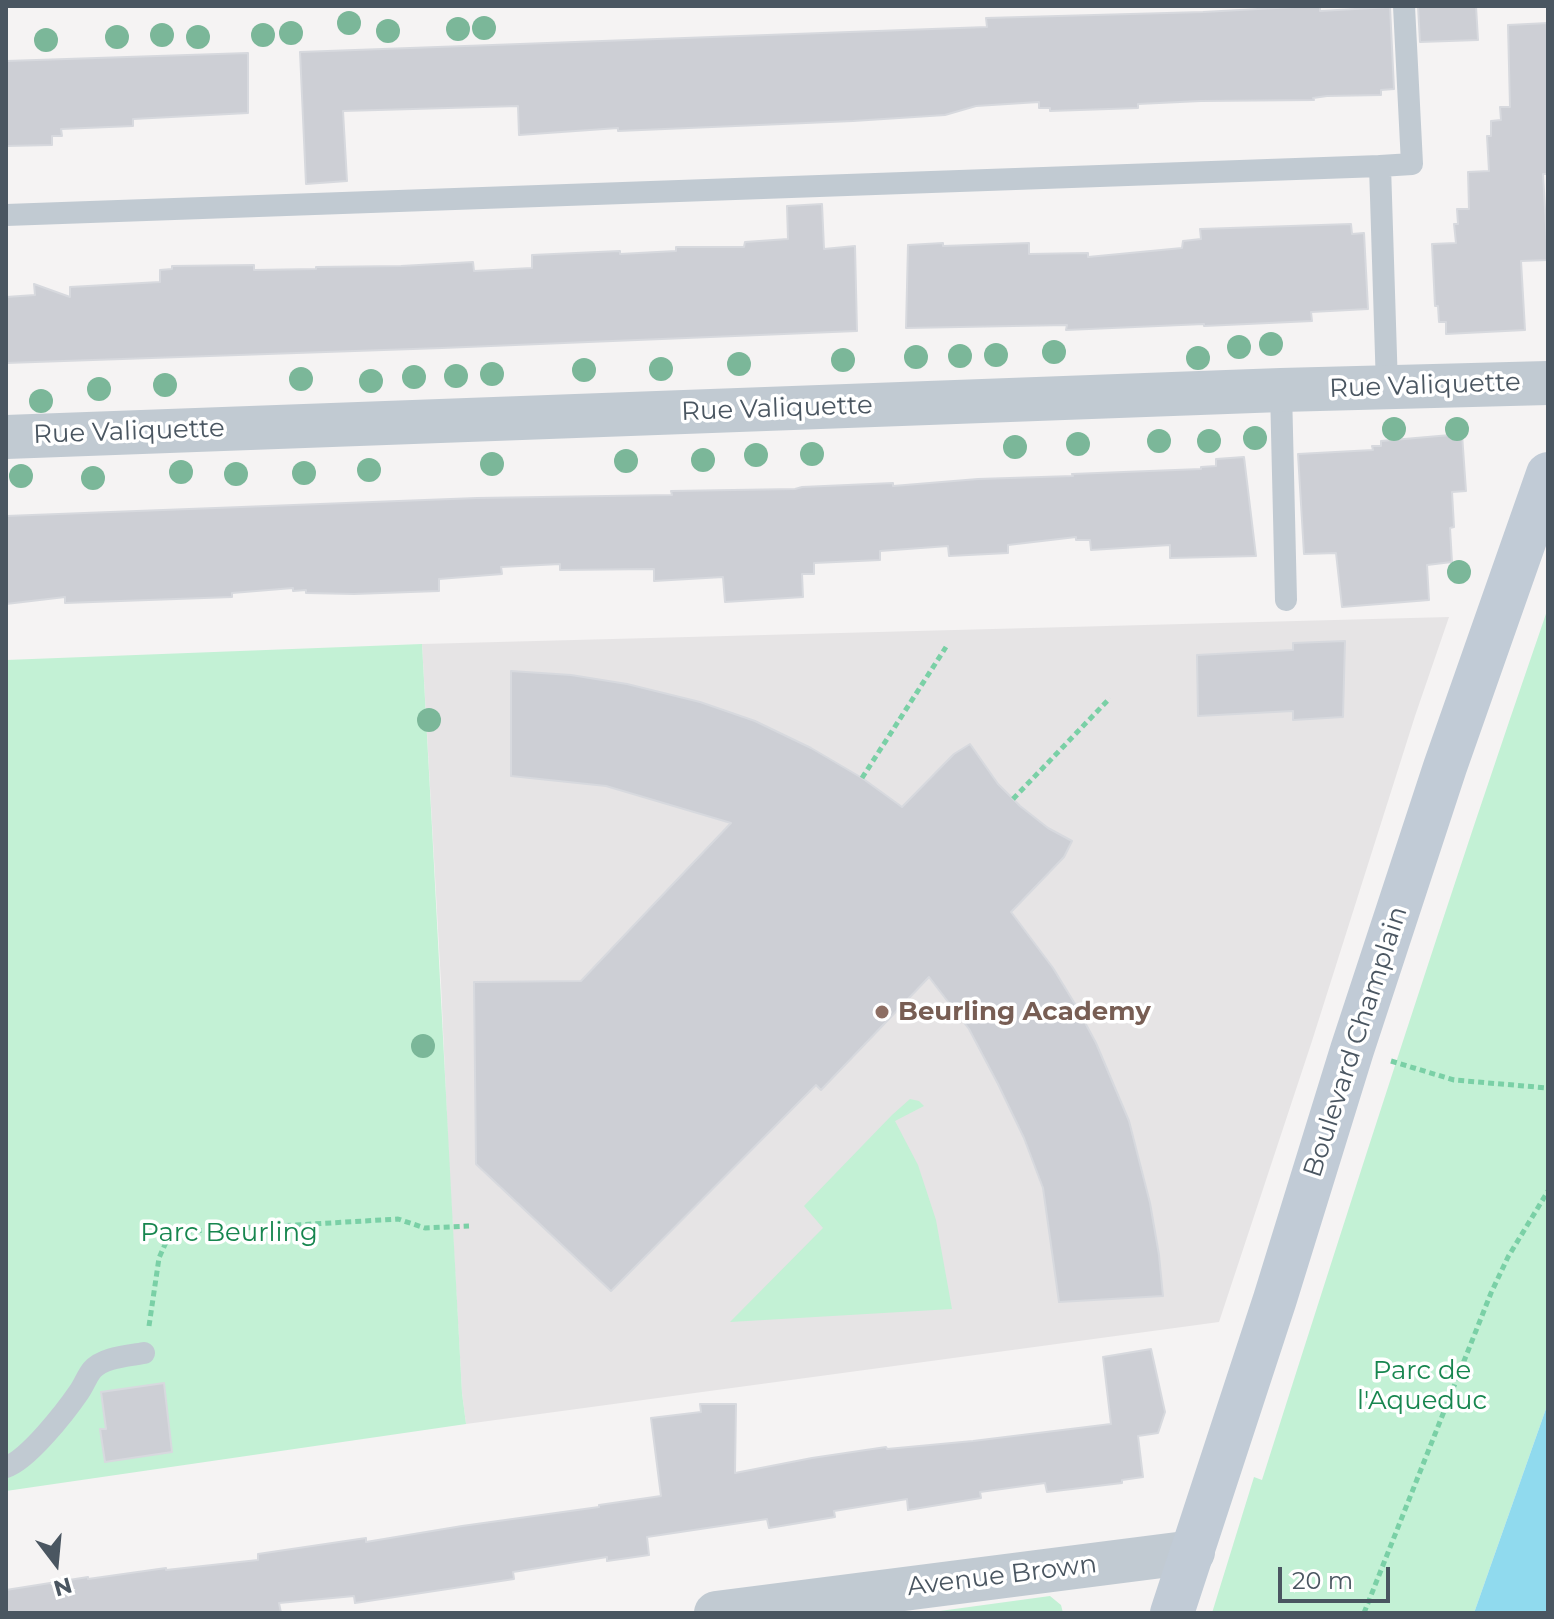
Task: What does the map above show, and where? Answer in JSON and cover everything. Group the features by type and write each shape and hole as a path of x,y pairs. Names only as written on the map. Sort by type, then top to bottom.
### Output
{"main road":[{"name":"Boulevard Champlain","path":"1172,1613 1445,767 1548,474"}],"street":[{"name":"Rue Valiquette","path":"6,437 1548,383"},
{"name":"Avenue Brown","path":"716,1613 1193,1552"}],"lane":[{"path":"6,215 1412,164 1404,6"},
{"path":"1380,166 1387,387"},
{"path":"1281,390 1286,600"},
{"path":"6,1467 30,1451 50,1429 93,1369 110,1360 144,1353"}],"path":[{"path":"862,778 946,647"},
{"path":"1013,799 1110,698"},
{"path":"1390,1061 1454,1080 1548,1088"},
{"path":"1364,1613 1491,1293 1508,1257 1548,1191"},
{"path":"144,1353 159,1258 167,1240 176,1232 398,1219 425,1228 469,1226"}],"shaded area":[{"name":"Beurling Academy","path":"1449,617 1219,1322 466,1424 422,644"}],"green space":[{"name":"Parc de l'Aqueduc","path":"1548,608 1548,1403 1474,1613 1212,1613 1254,1477 1262,1480 1438,934"},
{"name":"Parc Beurling","path":"422,644 466,1424 6,1491 6,660"},
{"path":"910,1099 924,1106 895,1121 918,1165 936,1220 952,1309 730,1322 823,1228 804,1206"},
{"path":"1050,1596 1061,1605 1063,1613 925,1613"}],"water":[{"path":"1548,1403 1548,1613 1474,1613"}],"building":[{"path":"1320,6 1320,11 1390,7 1394,89 1381,90 1381,95 1327,96 1314,100 1201,101 1138,104 1138,108 1050,111 1050,108 1039,108 1039,102 976,106 945,115 853,121 618,131 618,128 519,135 518,106 343,111 347,181 306,184 300,52 987,27 986,18"},
{"path":"1418,6 1476,6 1478,40 1420,42"},
{"path":"1548,23 1548,174 1543,174 1548,260 1521,261 1525,330 1446,334 1446,322 1439,322 1438,306 1435,306 1432,244 1456,243 1454,224 1458,224 1457,209 1469,209 1468,172 1489,171 1487,136 1491,136 1491,121 1501,120 1500,107 1510,107 1508,25"},
{"path":"248,53 248,113 133,119 133,126 61,129 62,136 52,136 52,145 6,146 6,61"},
{"path":"822,204 824,249 855,246 857,331 6,363 6,297 35,295 34,284 70,297 70,287 160,282 160,270 172,269 172,266 254,265 254,270 473,262 474,271 532,268 532,255 676,251 676,247 744,247 745,242 788,239 787,206"},
{"path":"1351,224 1352,234 1364,233 1368,309 1311,312 1312,321 1204,326 1066,330 1067,325 906,328 908,245 1029,243 1029,254 1088,253 1088,257 1182,248 1183,241 1201,239 1200,229"},
{"path":"1462,434 1466,491 1452,492 1452,562 1427,565 1429,600 1342,607 1336,553 1304,554 1298,454 1373,450 1372,446 1381,446 1381,441"},
{"path":"1244,457 1256,556 1170,558 1170,545 1091,550 1090,540 1076,540 1076,537 1008,545 1008,553 949,556 948,546 880,551 880,560 814,563 814,574 802,574 803,597 725,602 723,577 654,581 654,569 560,570 560,564 501,567 502,574 439,579 439,591 354,594 306,593 306,590 293,591 293,588 232,593 232,597 65,603 65,597 6,604 6,516 477,498 672,495 671,491 795,489 893,483 893,486 1201,469 1216,466 1216,459"},
{"path":"1345,641 1343,717 1293,720 1293,711 1198,716 1197,655 1293,650 1293,643"},
{"path":"511,671 571,675 627,684 700,702 755,721 811,748 862,778 902,807 954,754 970,744 998,784 1020,806 1048,828 1072,841 1064,857 1011,912 1053,968 1075,1004 1096,1043 1129,1121 1150,1203 1163,1296 1059,1302 1043,1188 1024,1138 969,1029 929,977 821,1090 816,1085 611,1291 476,1164 474,982 581,981 731,823 606,786 511,776"},
{"path":"1151,1349 1165,1412 1158,1433 1138,1436 1143,1477 1122,1480 1122,1483 1047,1492 1045,1483 980,1492 981,1498 908,1510 907,1499 834,1511 835,1517 769,1528 767,1519 647,1537 649,1555 607,1561 607,1557 513,1572 514,1579 355,1603 354,1596 279,1603 281,1613 6,1613 6,1590 88,1577 258,1560 258,1554 366,1538 366,1542 661,1496 651,1418 701,1412 700,1404 736,1404 735,1473 886,1447 973,1441 1111,1424 1103,1357"},
{"path":"164,1383 172,1452 105,1462 100,1429 106,1429 101,1392"}],"place":[{"name":"Beurling Academy","path":"882,1012"}]}
